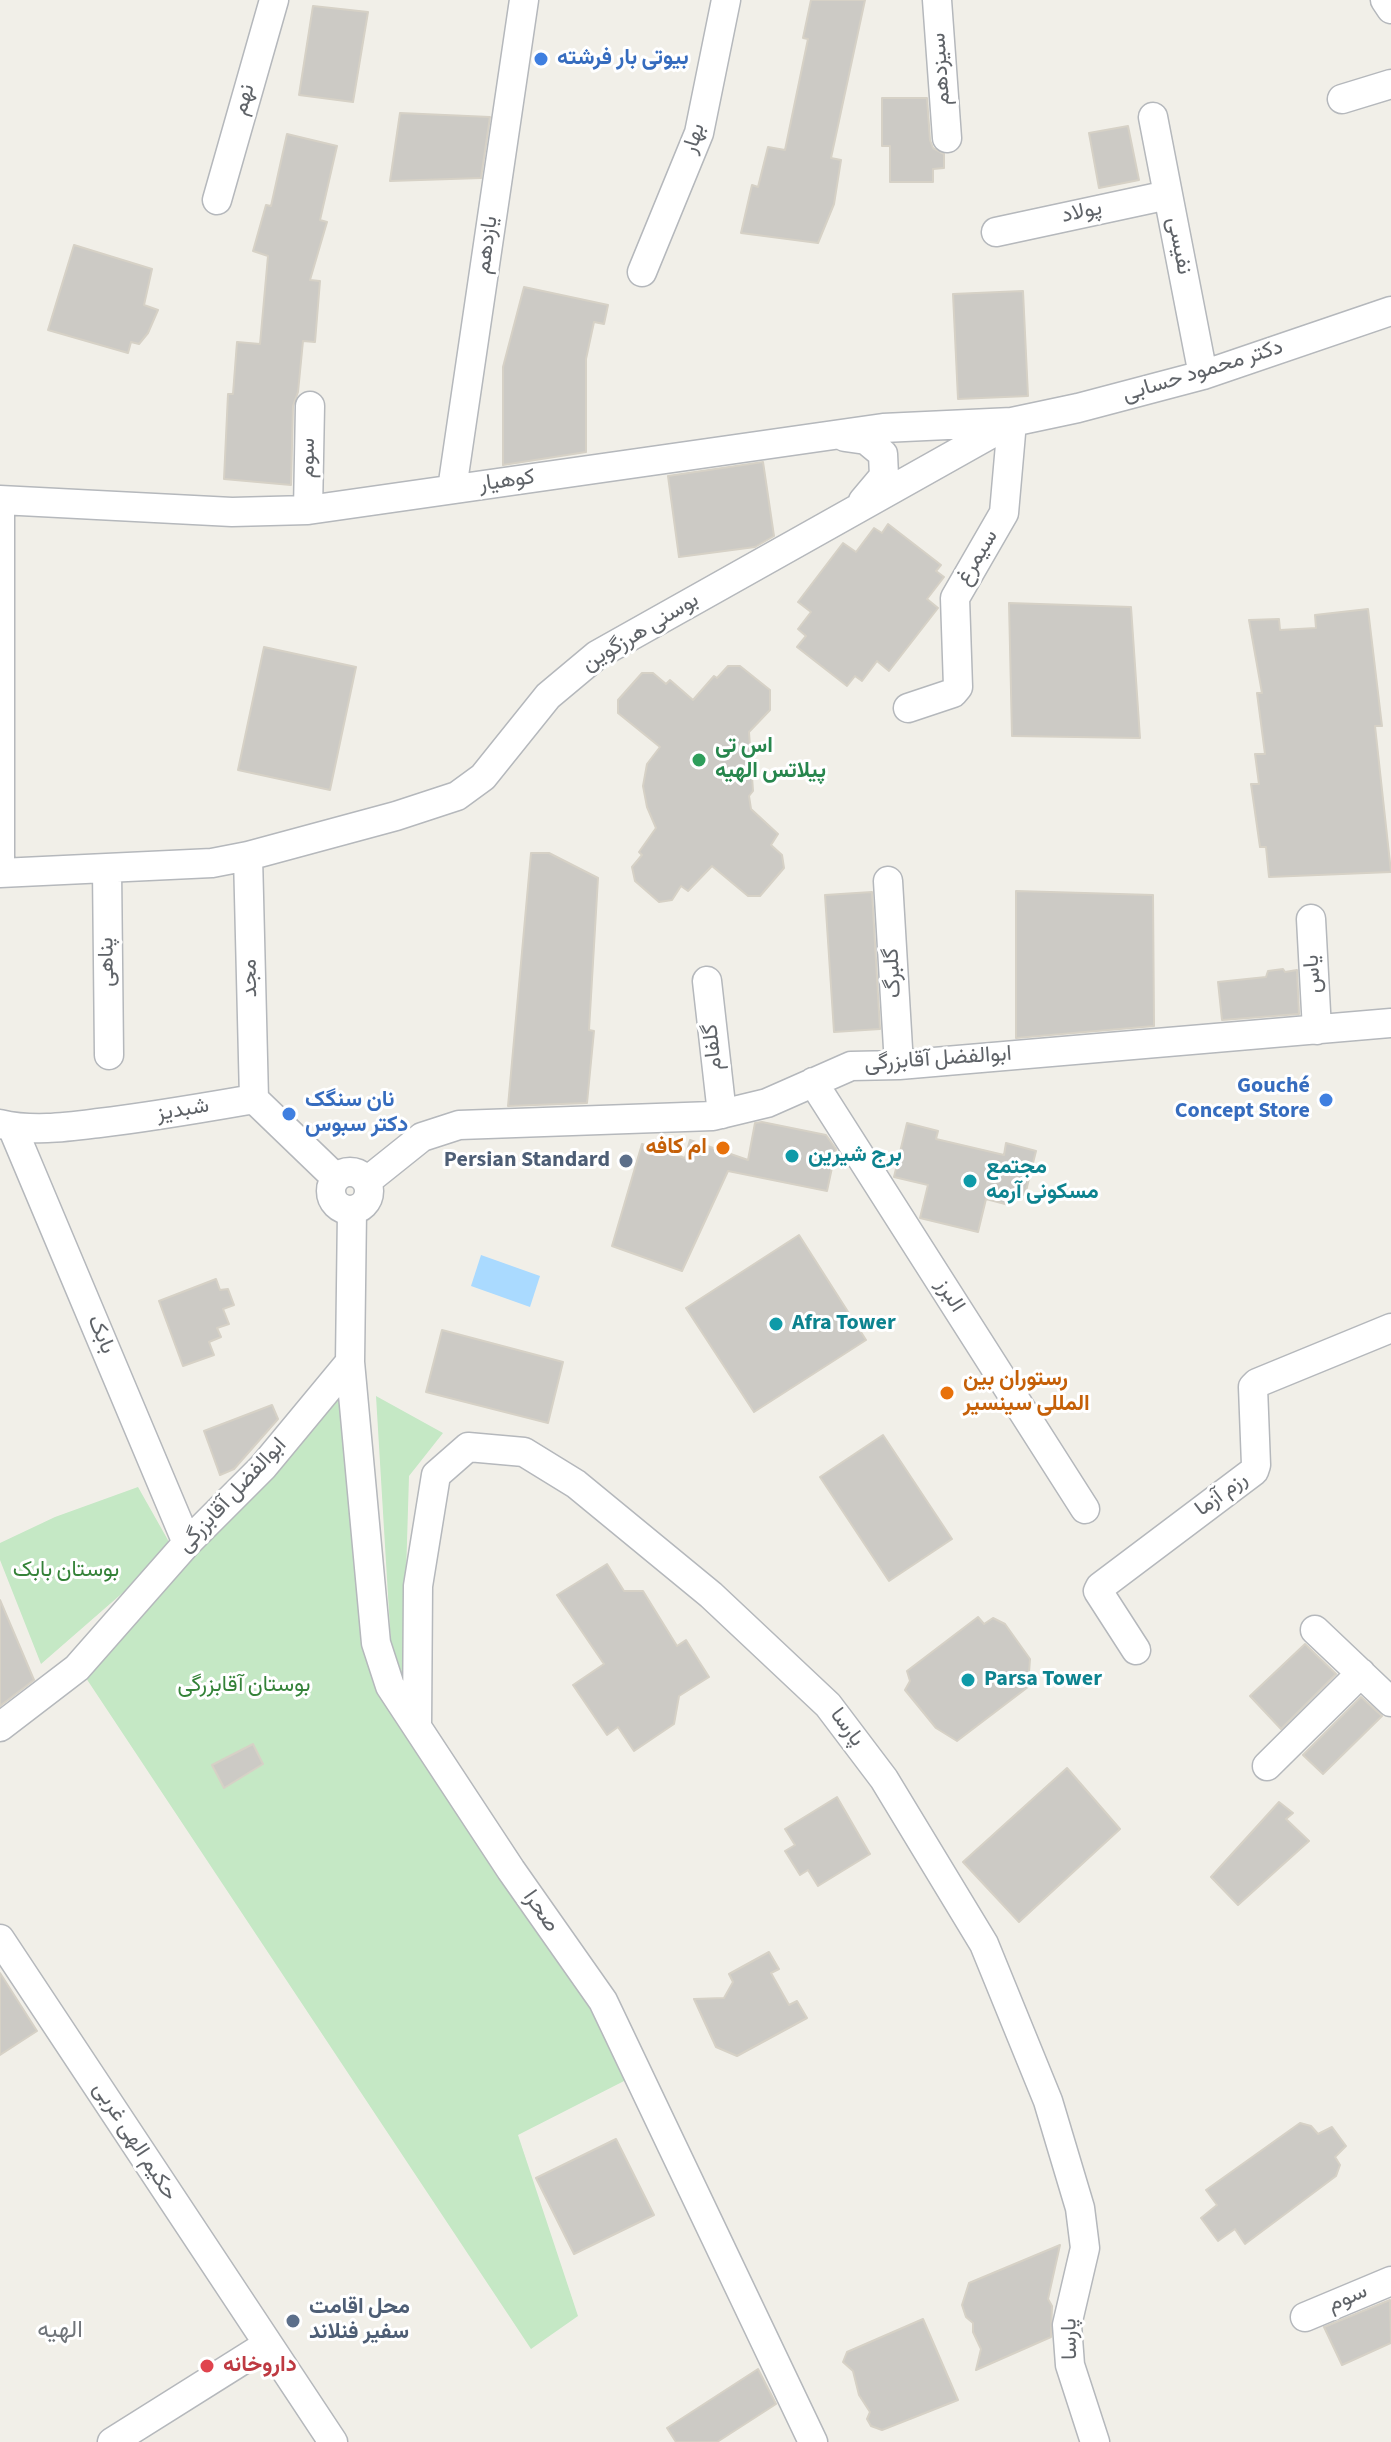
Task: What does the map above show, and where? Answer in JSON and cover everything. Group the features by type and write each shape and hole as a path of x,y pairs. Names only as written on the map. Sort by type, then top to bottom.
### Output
{"street":[{"name":"نهم","path":"217,200 274,0"},
{"name":"یازدهم","path":"452,489 524,0"},
{"name":"بهار","path":"642,272 699,133 726,0"},
{"name":"سیزدهم","path":"937,0 947,138"},
{"path":"1385,0 1391,9"},
{"path":"1342,99 1391,84"},
{"name":"نفیسی","path":"1153,117 1203,375"},
{"name":"پولاد","path":"996,232 1168,195"},
{"name":"دکتر محمود حسابی","path":"1012,422 1203,375 1391,311"},
{"name":"سوم","path":"308,510 310,406"},
{"name":"کوهیار","path":"0,500 232,512 308,510 883,428 1012,422"},
{"name":"بوسنی هرزگوین","path":"0,873 212,863 396,816 457,796 483,777 548,696 597,655 1012,422"},
{"name":"سیمرغ","path":"908,708 953,693 958,687 955,598 1004,513 1012,422"},
{"path":"830,436 866,440 883,454 884,476 854,510"},
{"path":"0,500 0,873"},
{"name":"مجد","path":"248,856 254,1099"},
{"name":"پناهی","path":"107,869 109,1055"},
{"name":"گلبرگ","path":"888,881 899,1065"},
{"name":"یاس","path":"1311,919 1317,1030"},
{"name":"گلفام","path":"707,981 722,1114"},
{"name":"ابوالفضل آقابزرگی","path":"367,1181 422,1137 459,1125 722,1114 767,1103 851,1066 899,1065 1391,1023"},
{"name":"البرز","path":"813,1082 1085,1509"},
{"path":"254,1099 336,1178"},
{"name":"شبدیز","path":"6,1125 56,1129 145,1118 254,1099"},
{"name":"بابک","path":"6,1125 187,1543"},
{"path":"356,1173 367,1181 370,1189 366,1203 352,1211 345,1210 333,1200 331,1193 336,1178 341,1174 356,1173"},
{"path":"350,1362 352,1211"},
{"name":"رزم آزما","path":"1136,1650 1098,1591 1254,1471 1253,1387 1391,1328"},
{"name":"ابوالفضل آقابزرگی","path":"0,1727 77,1668 187,1543 263,1467 350,1362"},
{"name":"صحرا","path":"350,1362 376,1643 390,1686 511,1870 603,2001 813,2442"},
{"name":"پارسا","path":"417,1727 418,1586 436,1475 468,1447 524,1452 576,1484 711,1595 828,1705 884,1779 984,1944 1048,2101 1080,2208 1085,2248 1067,2325 1070,2365 1095,2442"},
{"path":"1315,1630 1391,1702"},
{"path":"1267,1766 1361,1673"},
{"name":"حکیم الهی غربی","path":"0,1939 333,2442"},
{"name":"سوم","path":"1305,2317 1391,2281"},
{"path":"112,2442 268,2344"}],"green space":[{"name":"بوستان آقابزرگی","path":"340,1388 372,1675 593,2008 626,2080 518,2135 578,2316 531,2349 84,1675"},
{"path":"376,1396 443,1433 409,1476 403,1674 392,1662"},
{"name":"بوستان بابک","path":"138,1487 173,1549 41,1664 0,1560 0,1543 55,1517"}],"water":[{"path":"481,1255 540,1276 530,1307 471,1286"}],"building":[{"path":"811,0 865,0 831,158 841,160 834,204 818,243 741,233 752,185 758,187 768,147 785,150 808,39 803,38"},
{"path":"313,6 368,12 353,102 299,95"},
{"path":"882,98 927,98 930,140 933,148 944,154 944,168 933,169 933,182 890,182 890,146 882,146"},
{"path":"400,113 490,117 481,178 390,181"},
{"path":"1128,126 1139,180 1099,188 1089,133"},
{"path":"287,134 337,146 320,220 327,222 310,280 320,281 315,342 303,341 298,392 293,406 291,485 224,479 228,394 233,394 237,342 260,344 268,256 253,251 266,205 271,206"},
{"path":"74,245 152,269 144,305 158,310 148,333 139,344 131,342 128,353 48,330"},
{"path":"524,287 608,305 604,324 594,322 586,359 586,452 503,465 503,367"},
{"path":"1023,291 1028,396 958,399 953,294"},
{"path":"763,462 774,536 755,547 679,557 668,476"},
{"path":"888,524 941,565 936,571 944,577 927,599 938,608 889,671 877,661 862,681 855,676 847,686 797,647 806,636 798,629 811,612 798,602 843,543 856,552 874,528 882,533"},
{"path":"1009,603 1131,607 1140,738 1012,736"},
{"path":"1368,609 1382,726 1375,726 1391,872 1269,877 1266,847 1260,847 1251,784 1259,784 1255,754 1265,754 1257,693 1262,693 1249,620 1279,619 1280,630 1316,628 1315,615"},
{"path":"264,647 356,667 330,790 238,770"},
{"path":"728,666 740,666 770,690 770,710 749,732 753,791 749,796 751,809 778,834 771,845 782,855 784,868 760,896 748,896 712,866 688,891 681,886 672,900 659,902 635,881 632,867 656,828 643,786 647,764 660,747 618,713 618,700 642,673 653,673 666,684 670,680 693,700 714,676 717,678"},
{"path":"531,853 549,853 598,878 589,1030 594,1031 587,1103 508,1106"},
{"path":"1016,891 1153,895 1154,1026 1016,1038"},
{"path":"872,892 880,1029 834,1032 825,895"},
{"path":"1283,969 1285,972 1297,970 1299,1014 1222,1020 1218,982 1266,977 1268,971"},
{"path":"755,1123 826,1135 836,1149 827,1191 728,1171 682,1271 612,1246 642,1144 685,1158 690,1140 748,1160"},
{"name":"مجتمع مسکونی آرمه","path":"907,1123 938,1131 936,1139 1004,1155 1006,1143 1036,1151 1025,1195 1012,1192 1009,1205 986,1199 978,1232 920,1218 928,1185 894,1177"},
{"name":"Afra Tower","path":"799,1235 866,1340 754,1412 686,1308"},
{"path":"216,1279 220,1290 228,1289 234,1305 223,1309 229,1324 217,1328 221,1337 209,1342 214,1355 183,1366 159,1301"},
{"path":"442,1330 563,1362 548,1423 426,1392"},
{"path":"272,1405 278,1419 234,1469 220,1475 204,1431"},
{"path":"883,1435 952,1539 889,1581 820,1477"},
{"path":"607,1564 624,1591 643,1591 677,1646 686,1640 709,1677 679,1696 674,1724 634,1751 618,1727 607,1735 573,1685 604,1664 557,1595"},
{"path":"0,1600 34,1680 0,1706"},
{"name":"Parsa Tower","path":"978,1617 984,1624 993,1618 1005,1624 1030,1659 1028,1687 957,1741 936,1728 905,1690 910,1681 907,1671"},
{"path":"1305,1644 1336,1674 1281,1729 1250,1696"},
{"path":"1361,1697 1382,1716 1323,1774 1303,1755"},
{"path":"253,1744 263,1764 224,1788 212,1765"},
{"path":"1067,1768 1120,1829 1019,1922 963,1862"},
{"path":"837,1797 870,1854 818,1886 808,1870 800,1875 785,1851 795,1845 785,1829"},
{"path":"1279,1802 1293,1813 1286,1819 1309,1841 1238,1905 1211,1877"},
{"path":"769,1952 779,1969 771,1973 789,2005 797,2001 807,2018 737,2056 716,2047 694,1999 724,1998 733,1982 729,1974"},
{"path":"0,1973 37,2031 0,2055"},
{"path":"1300,2123 1311,2126 1318,2134 1332,2127 1346,2146 1335,2157 1340,2165 1336,2176 1245,2244 1235,2229 1218,2241 1201,2218 1217,2205 1206,2190"},
{"path":"616,2139 654,2215 574,2254 536,2178"},
{"path":"1060,2245 1048,2299 1052,2306 1051,2337 976,2370 981,2349 973,2332 973,2323 966,2317 962,2305 969,2283"},
{"path":"1390,2300 1391,2343 1342,2365 1324,2327"},
{"path":"923,2319 958,2400 882,2430 871,2426 867,2419 870,2412 859,2395 853,2371 843,2362 847,2352"},
{"path":"758,2369 776,2404 717,2442 676,2442 667,2428"}],"place":[{"name":"بیوتی بار فرشته","path":"541,59"},
{"name":"اس تی پیلاتس الهیه","path":"699,760"},
{"name":"Gouché Concept Store","path":"1326,1100"},
{"name":"نان سنگک دکتر سبوس","path":"289,1114"},
{"name":"ام کافه","path":"723,1148"},
{"name":"برج شیرین","path":"792,1156"},
{"name":"Persian Standard","path":"626,1161"},
{"name":"مجتمع مسکونی آرمه","path":"970,1181"},
{"name":"Afra Tower","path":"776,1324"},
{"name":"رستوران بین المللی سینسیر","path":"947,1393"},
{"name":"Parsa Tower","path":"968,1680"},
{"name":"محل اقامت سفیر فنلاند","path":"293,2321"},
{"name":"داروخانه","path":"207,2366"}],"district":[{"name":"الهیه","path":"60,2332"}]}
